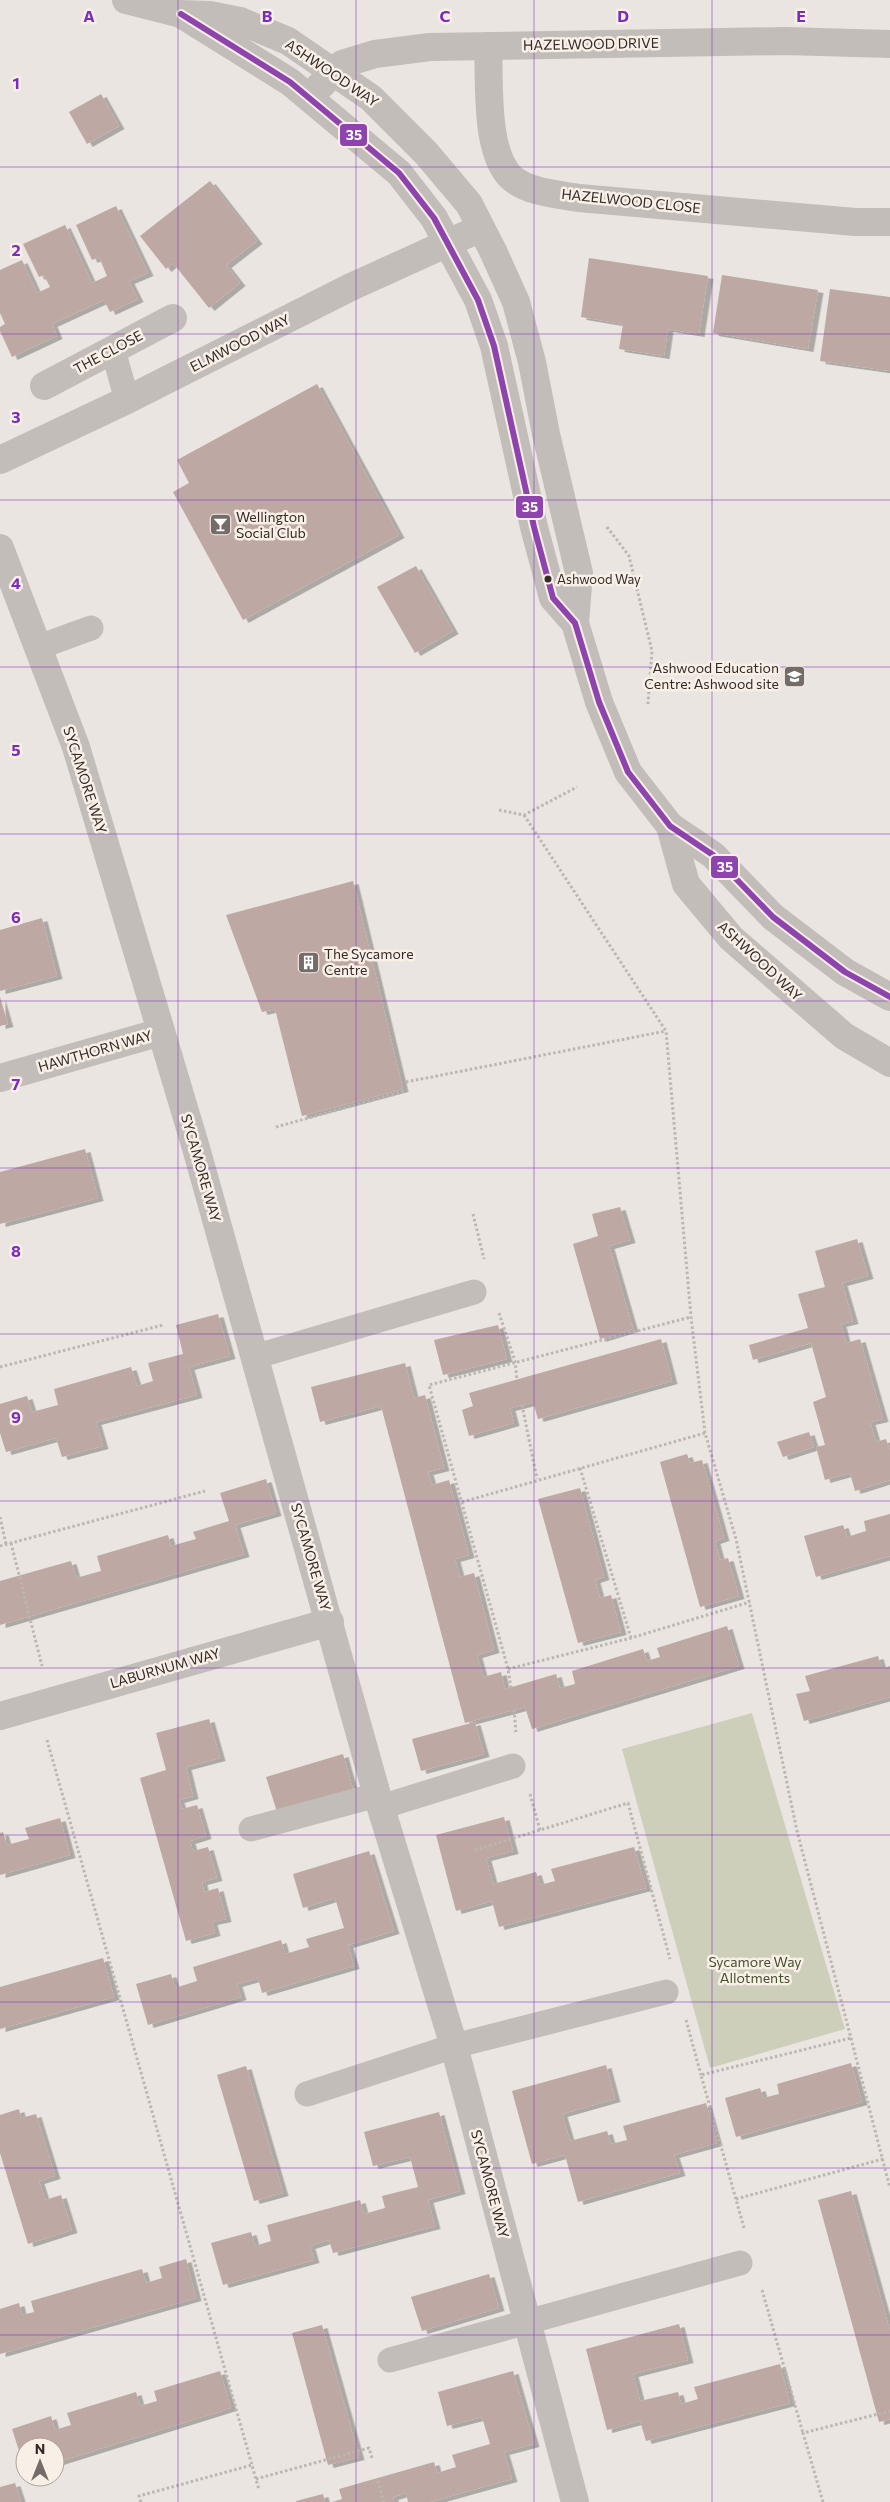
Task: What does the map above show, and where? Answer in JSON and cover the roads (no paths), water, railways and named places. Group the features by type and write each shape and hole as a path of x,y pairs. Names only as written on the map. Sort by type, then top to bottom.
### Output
{"street":[{"path":"126,0 181,14"},
{"name":"ASHWOOD WAY","path":"181,14 210,15 240,21 288,42 334,71 371,98 399,124 469,204 516,302 532,362 550,452 579,573 575,624 599,702 628,772 670,826 713,855 773,917 845,972 890,996"},
{"name":"ASHWOOD WAY","path":"181,14 290,82 399,173 434,218 478,300 494,346 534,527 553,598 575,624"},
{"name":"HAZELWOOD DRIVE","path":"308,97 342,64 375,54 430,47 785,42 890,44"},
{"name":"HAZELWOOD CLOSE","path":"488,46 492,130 497,156 513,178 540,192 599,200 845,221 890,222"},
{"name":"ELMWOOD WAY","path":"0,460 127,400 351,287 481,228"},
{"name":"THE CLOSE","path":"44,386 173,318"},
{"name":"SYCAMORE WAY","path":"0,548 76,747 196,1148 379,1801 454,2046 525,2322 554,2419 575,2502"},
{"name":"ASHWOOD WAY","path":"670,826 686,884 731,938 844,1036 890,1063"},
{"name":"HAWTHORN WAY","path":"0,1078 161,1032"},
{"name":"LABURNUM WAY","path":"0,1716 330,1622"}],"lane":[{"path":"113,350 127,400"},
{"path":"39,647 91,628"},
{"path":"254,1357 474,1292"},
{"path":"250,1829 379,1801 513,1766"},
{"path":"307,2094 454,2046 666,1992"},
{"path":"390,2360 740,2263"}],"place":[{"name":"Wellington Social Club","path":"220,525"},
{"name":"Ashwood Way","path":"548,579"},
{"name":"Ashwood Education Centre: Ashwood site","path":"795,676"},
{"name":"The Sycamore Centre","path":"308,962"}],"park label":[{"name":"Sycamore Way Allotments","path":"755,1970"}]}
